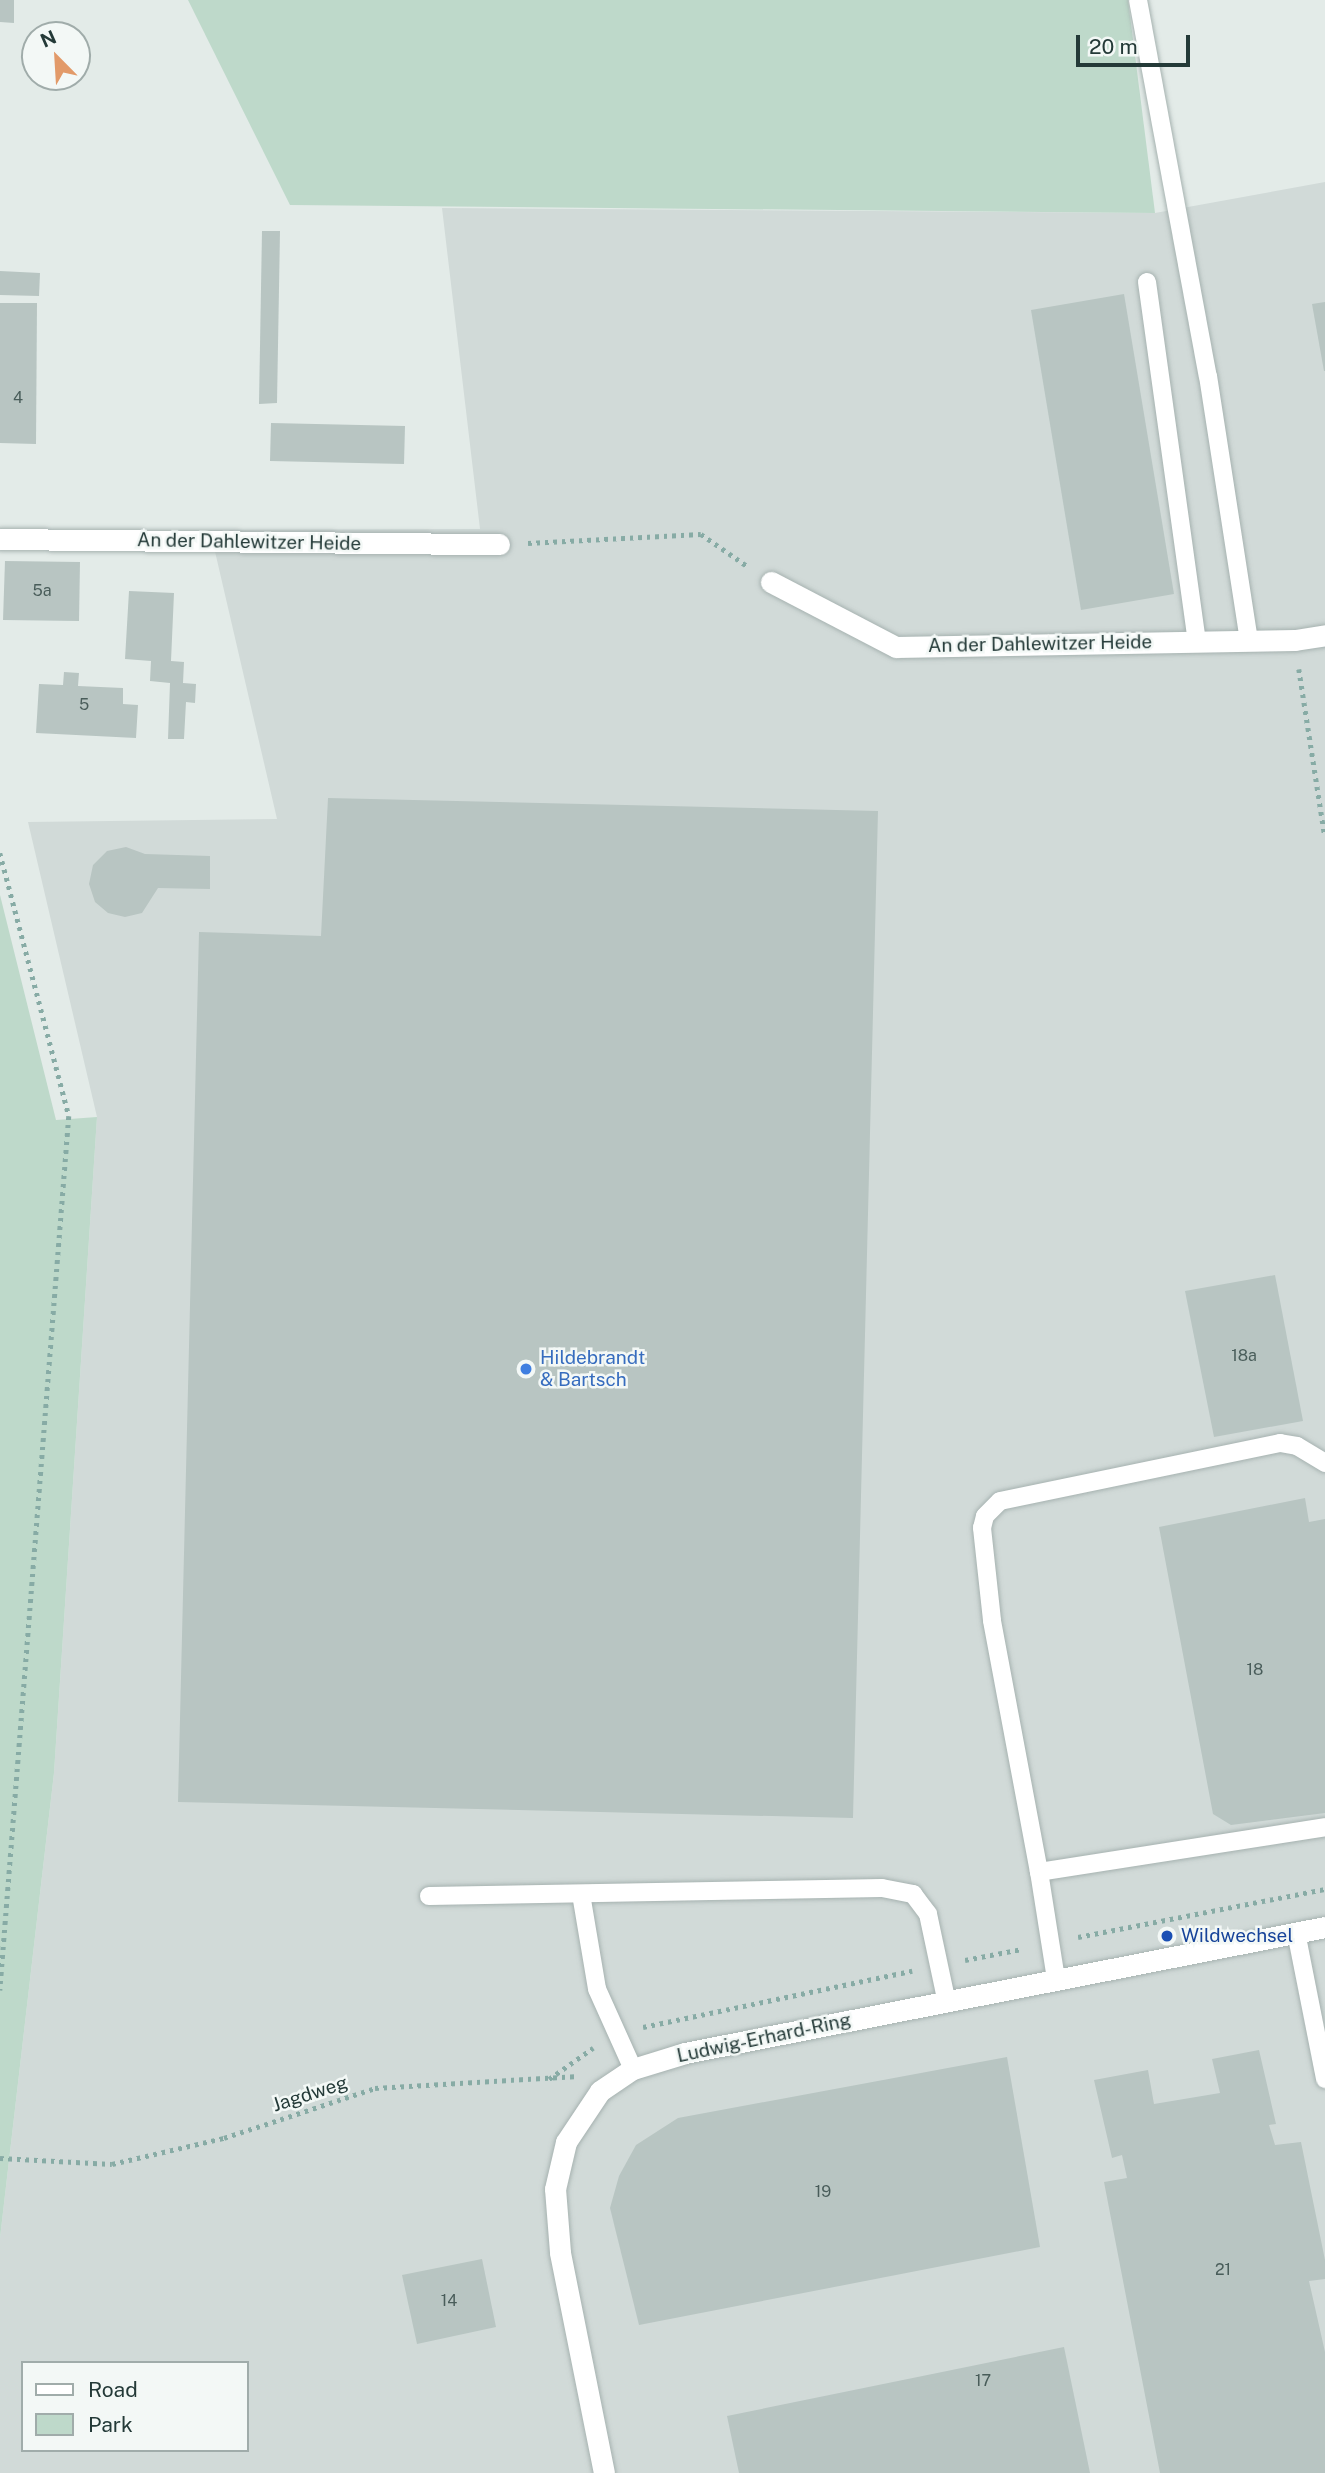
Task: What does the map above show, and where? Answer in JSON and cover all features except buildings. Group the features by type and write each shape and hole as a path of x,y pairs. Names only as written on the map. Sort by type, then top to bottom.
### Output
{"street":[{"name":"An der Dahlewitzer Heide","path":"0,539 499,544"},
{"name":"An der Dahlewitzer Heide","path":"771,582 896,647 1295,640 1325,635"},
{"name":"Ludwig-Erhard-Ring","path":"604,2473 561,2252 555,2189 566,2142 600,2091 633,2069 685,2053 946,1999 1325,1927"}],"lane":[{"path":"1138,0 1208,376 1249,641"},
{"path":"1147,282 1197,642"},
{"path":"1056,1979 992,1620 982,1528 985,1516 1000,1501 1280,1443 1297,1446 1325,1463"},
{"path":"1039,1872 1325,1827"},
{"path":"429,1896 882,1888 913,1894 928,1914 946,1999"},
{"path":"581,1894 597,1989 633,2069"},
{"path":"1296,1932 1325,2079"}],"path":[{"path":"499,544 701,534 771,582"},
{"path":"1295,640 1325,836"},
{"path":"0,853 69,1116 0,1990"},
{"name":"Jagdweg","path":"0,2158 112,2164 224,2138 375,2088 633,2069"}],"shaded area":[{"path":"1325,182 1325,2473 0,2473 0,2238 54,1773 97,1117 28,822 277,819 210,530 480,529 442,208 1155,213"}],"green space":[{"path":"188,0 1128,0 1155,213 290,205"},
{"path":"0,895 56,1120 97,1117 54,1773 0,2238"}],"place":[{"name":"Hildebrandt & Bartsch","path":"526,1369"},
{"name":"Wildwechsel","path":"1167,1936"}]}
